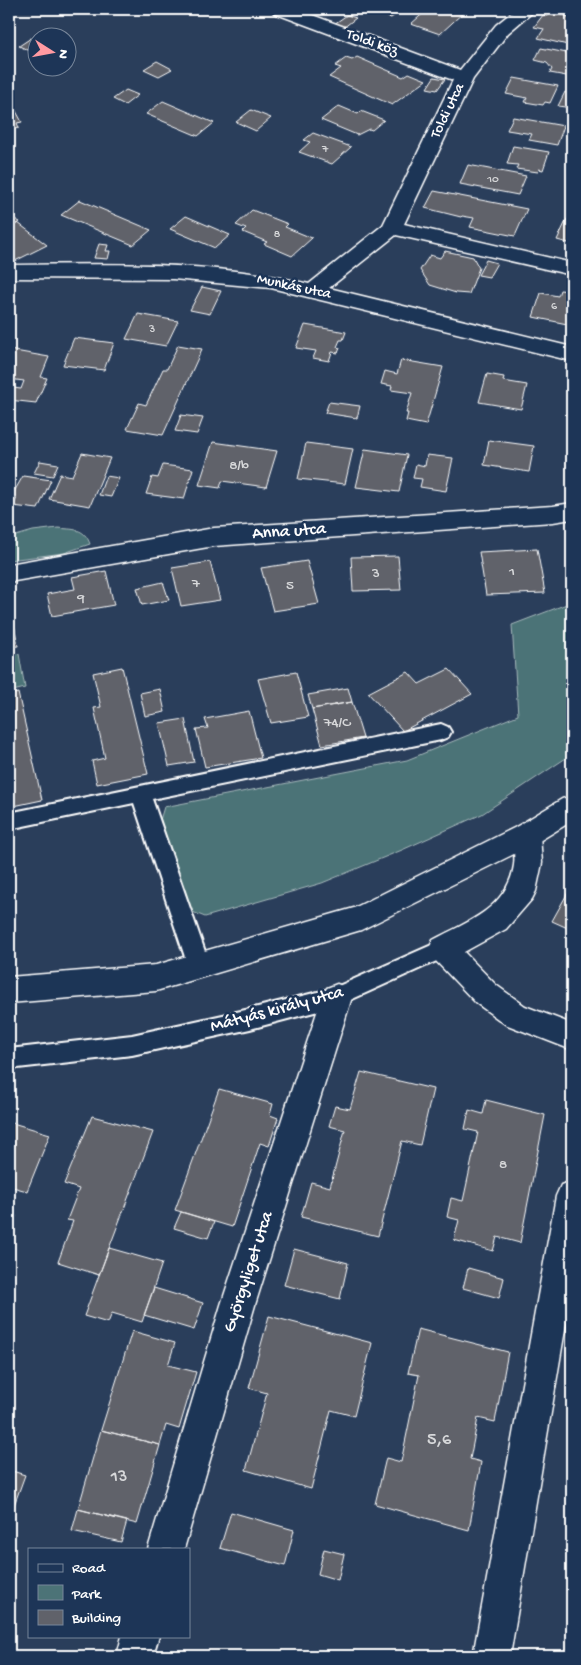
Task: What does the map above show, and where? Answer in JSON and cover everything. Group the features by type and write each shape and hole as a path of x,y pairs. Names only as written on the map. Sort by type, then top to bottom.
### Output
{"street":[{"name":"Toldi köz","path":"280,9 464,78"},
{"name":"Toldi utca","path":"313,291 392,228 464,78 502,29 527,9"},
{"path":"565,9 572,10"},
{"path":"392,228 572,269"},
{"name":"Munkás utca","path":"9,272 118,270 230,275 271,281 572,354"},
{"name":"Anna utca","path":"9,573 214,537 554,514 572,511"},
{"path":"9,990 156,978 361,918 526,835 572,808"},
{"name":"Mátyás király utca","path":"443,949 496,920 522,891 528,863 526,835"},
{"path":"443,949 486,994 515,1015 572,1037"},
{"name":"Györgyliget utca","path":"166,1548 238,1305 337,997"},
{"path":"491,1656 572,1196"},
{"path":"135,1656 140,1638"}],"lane":[{"path":"9,821 441,732"},
{"path":"141,795 199,966"},
{"name":"Mátyás király utca","path":"9,1059 132,1045 250,1019 337,997 443,949"}],"green space":[{"path":"58,528 73,529 81,532 90,544 64,553 9,560 9,538 33,531"},
{"path":"572,602 572,754 482,814 322,883 205,917 190,911 160,820 164,807 407,760 518,715 512,625"},
{"path":"19,654 25,688 9,692 9,655"}],"building":[{"path":"364,9 409,9 406,11 402,10 391,18"},
{"path":"428,9 459,9 465,11 440,34 411,24"},
{"path":"548,14 564,15 571,19 572,46 538,38 544,29 534,27 543,15 547,16"},
{"path":"347,15 356,18 343,28 334,24"},
{"path":"28,40 28,50 19,46"},
{"path":"541,48 572,54 572,77 550,73 552,69 547,63 535,60"},
{"path":"357,57 403,77 409,73 426,80 392,105 329,77 341,68 335,66 346,58 352,60"},
{"path":"157,61 172,69 159,76 144,69"},
{"path":"434,77 445,79 437,90 427,88"},
{"path":"514,78 558,86 550,103 545,102 543,105 525,102 527,98 506,94"},
{"path":"126,90 138,95 125,105 113,99"},
{"path":"565,92 572,94 572,108 558,106"},
{"path":"163,101 214,123 198,136 146,114"},
{"path":"9,102 11,102 22,122 17,123 19,128 9,130"},
{"path":"339,106 358,114 361,111 384,120 372,130 369,129 357,135 321,120"},
{"path":"251,110 271,118 256,131 236,122"},
{"path":"513,117 564,126 557,145 529,140 532,134 507,130"},
{"path":"313,133 351,147 332,164 299,152 310,142 304,140"},
{"path":"513,146 549,152 543,170 539,169 538,172 516,169 518,165 507,164"},
{"path":"468,165 526,176 518,195 460,184"},
{"path":"434,191 527,209 515,236 470,227 474,218 461,217 425,208"},
{"path":"80,200 151,230 133,245 61,215"},
{"path":"252,210 288,224 285,227 312,238 292,256 264,244 267,242 243,232 246,229 236,225"},
{"path":"9,216 20,222 9,228"},
{"path":"186,216 230,235 215,248 170,229"},
{"path":"567,219 572,220 572,244 557,240"},
{"path":"18,223 47,245 13,262 9,259 9,228"},
{"path":"99,244 108,245 106,251 110,251 108,259 94,258"},
{"path":"445,251 473,257 479,268 469,294 456,293 430,285 420,270 430,255 440,258"},
{"path":"486,260 497,263 489,277 478,275"},
{"path":"572,286 572,325 533,317 541,293 558,296 560,290 570,291"},
{"path":"202,287 221,291 210,314 190,310"},
{"path":"138,314 178,321 166,346 126,339"},
{"path":"305,325 346,332 343,340 340,340 337,347 340,348 338,353 332,352 329,361 313,358 316,351 296,348"},
{"path":"74,338 114,343 104,370 63,365"},
{"path":"178,345 202,349 163,435 127,429 139,403 146,405 163,369 167,369"},
{"path":"9,350 49,357 41,377 47,378 36,403 9,400 13,388 21,389 24,381 9,379"},
{"path":"401,360 443,367 426,425 406,421 408,413 406,413 412,393 391,390 392,386 381,384 385,371 397,374"},
{"path":"487,374 504,377 503,381 527,385 521,409 479,402"},
{"path":"329,402 360,406 357,418 325,413"},
{"path":"181,415 203,418 197,434 175,431"},
{"path":"489,440 534,446 529,472 484,465"},
{"path":"213,442 277,451 266,487 222,481 220,488 199,485"},
{"path":"306,443 353,449 345,484 298,479"},
{"path":"365,449 407,455 399,492 356,487"},
{"path":"82,453 110,458 90,506 49,499 60,474 72,476"},
{"path":"427,455 453,458 446,491 420,487 422,479 413,478 416,464 425,466"},
{"path":"40,461 58,464 53,476 34,473"},
{"path":"163,465 193,469 184,499 146,494 152,477 158,478"},
{"path":"23,476 51,480 38,509 13,506 17,498 11,497"},
{"path":"106,476 119,478 111,497 99,495"},
{"path":"537,549 545,593 486,595 479,552"},
{"path":"398,556 401,590 353,591 351,557"},
{"path":"307,561 319,604 273,611 261,568"},
{"path":"210,562 220,600 181,606 172,568"},
{"path":"106,571 114,605 52,616 47,594 75,589 72,577"},
{"path":"163,582 169,600 142,605 137,588"},
{"path":"9,596 18,646 9,647"},
{"path":"122,667 148,774 97,784 92,761 105,758 94,708 101,707 93,673"},
{"path":"449,669 472,694 403,731 368,693 408,672 419,684"},
{"path":"296,672 308,717 271,723 258,679"},
{"path":"348,688 352,702 312,709 308,695"},
{"path":"160,689 165,712 145,716 140,693"},
{"path":"18,693 42,800 9,807 9,695"},
{"path":"352,702 363,738 322,745 312,709"},
{"path":"249,711 261,758 205,767 196,729 208,728 205,719"},
{"path":"185,719 194,762 169,766 159,723"},
{"path":"572,885 572,930 552,921"},
{"path":"361,1072 433,1089 420,1145 402,1141 378,1236 301,1217 311,1182 330,1187 345,1130 329,1126 335,1106 350,1109"},
{"path":"219,1089 273,1104 270,1115 278,1118 269,1146 260,1143 232,1227 175,1210"},
{"path":"486,1100 545,1115 520,1243 497,1237 493,1251 454,1240 459,1220 447,1217 451,1198 463,1201 478,1132 465,1129 469,1110 483,1114"},
{"path":"92,1116 153,1132 99,1275 58,1262 73,1221 67,1220 79,1189 64,1184"},
{"path":"9,1122 50,1134 27,1191 9,1186"},
{"path":"181,1212 214,1222 208,1238 174,1228"},
{"path":"9,1214 16,1216 9,1234"},
{"path":"109,1248 162,1263 142,1322 112,1313 108,1323 84,1316"},
{"path":"294,1249 348,1263 340,1299 284,1285"},
{"path":"468,1268 504,1278 499,1298 463,1288"},
{"path":"154,1288 203,1303 194,1330 144,1315"},
{"path":"269,1316 372,1343 354,1416 331,1410 311,1489 246,1470 267,1393 249,1388"},
{"path":"418,1329 508,1352 495,1422 478,1418 470,1459 481,1462 469,1530 375,1504 386,1458 401,1462 419,1375 408,1373"},
{"path":"132,1331 175,1343 168,1365 196,1372 179,1429 166,1425 160,1445 101,1430"},
{"path":"101,1430 160,1445 137,1524 78,1509"},
{"path":"9,1470 25,1475 9,1519"},
{"path":"78,1509 127,1521 121,1542 72,1531"},
{"path":"231,1512 294,1530 285,1566 220,1548"},
{"path":"324,1549 344,1554 338,1580 318,1574"}]}
